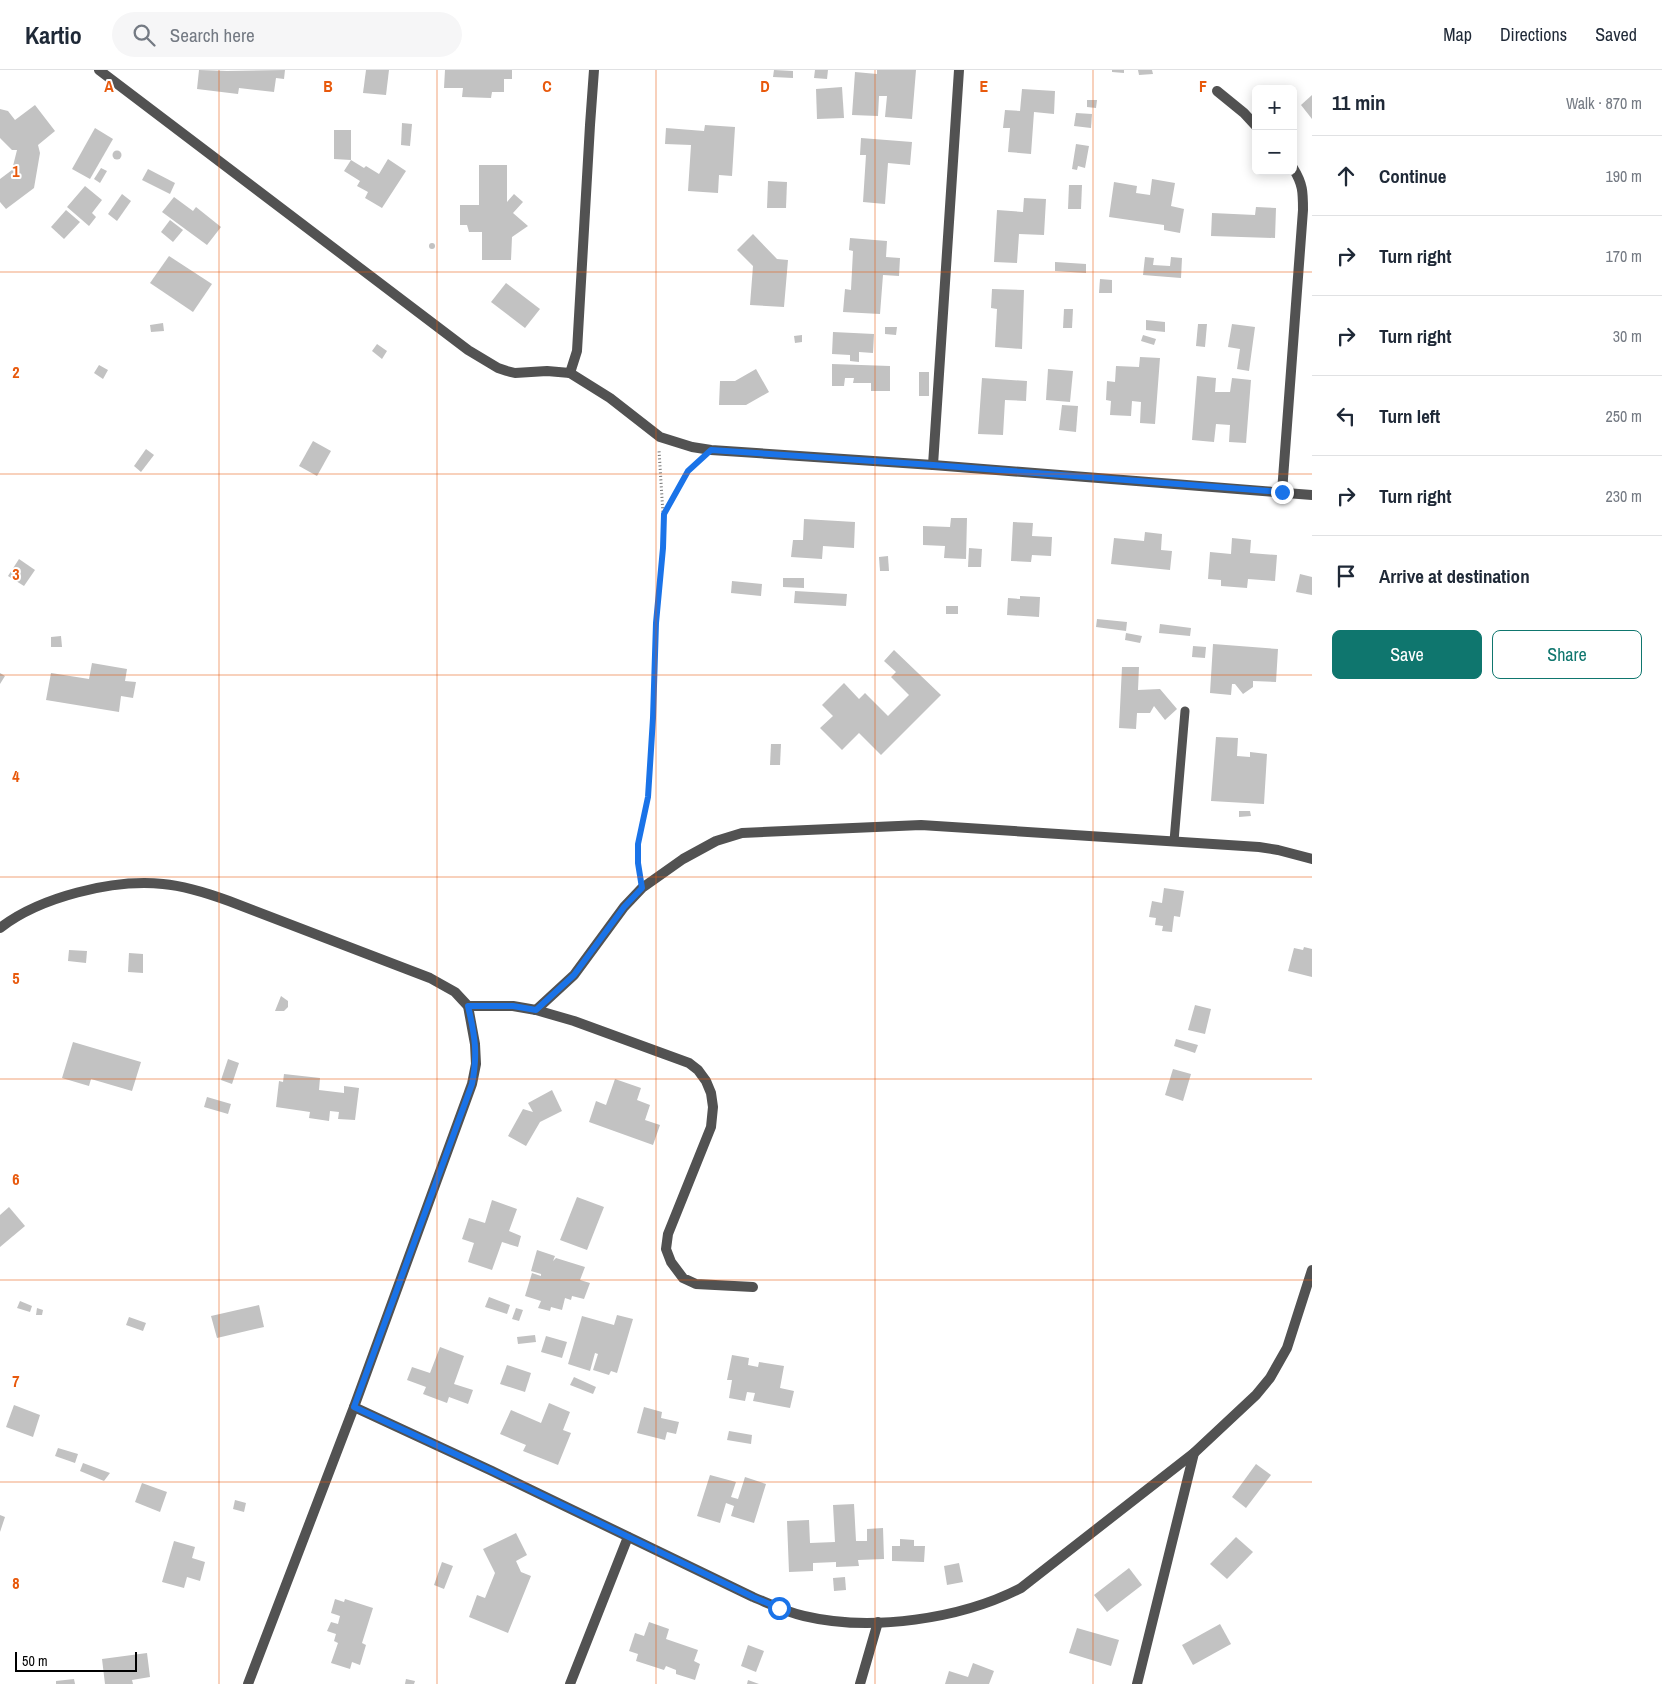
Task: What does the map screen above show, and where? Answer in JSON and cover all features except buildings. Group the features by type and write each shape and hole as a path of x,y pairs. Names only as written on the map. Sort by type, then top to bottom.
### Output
{"street":[{"path":"99,70 468,350 498,368 515,373 570,372 610,398 660,437 692,447 711,450 933,465 1312,495"},
{"path":"570,372 577,351 594,70"},
{"path":"933,465 959,70"},
{"path":"1217,91 1252,122"},
{"path":"1282,492 1303,210 1302,186 1297,174"},
{"path":"536,1010 574,975 624,907 642,888 683,859 716,841 742,833 922,824 1258,847 1312,859"},
{"path":"0,928 36,907 59,898 109,886 162,884 196,889 430,978 455,992 468,1006 475,1044 476,1064 472,1084 354,1407 248,1684"},
{"path":"468,1006 513,1006 536,1010 574,1021 689,1063 698,1070 712,1093 711,1127 668,1234 666,1249 671,1262 683,1278 696,1284 753,1287"},
{"path":"354,1407 779,1608 812,1617 838,1621 878,1622 936,1616 1001,1598 1021,1588 1194,1453 1256,1395 1270,1378 1287,1348 1312,1270"},
{"path":"1137,1684 1194,1453"},
{"path":"570,1684 628,1537"},
{"path":"860,1684 878,1622"}],"lane":[{"path":"1174,841 1185,711"}],"path":[{"path":"642,888 638,863 638,844 648,797 656,623 663,548 664,514 659,459 660,437"},
{"path":"664,514 688,471 711,450"}],"route":[{"path":"779,1608 354,1407 472,1084 476,1064 475,1044 468,1006 513,1006 536,1010 574,975 624,907 642,888 638,863 638,844 648,797 656,623 664,514 688,471 711,450 1282,492"}]}
